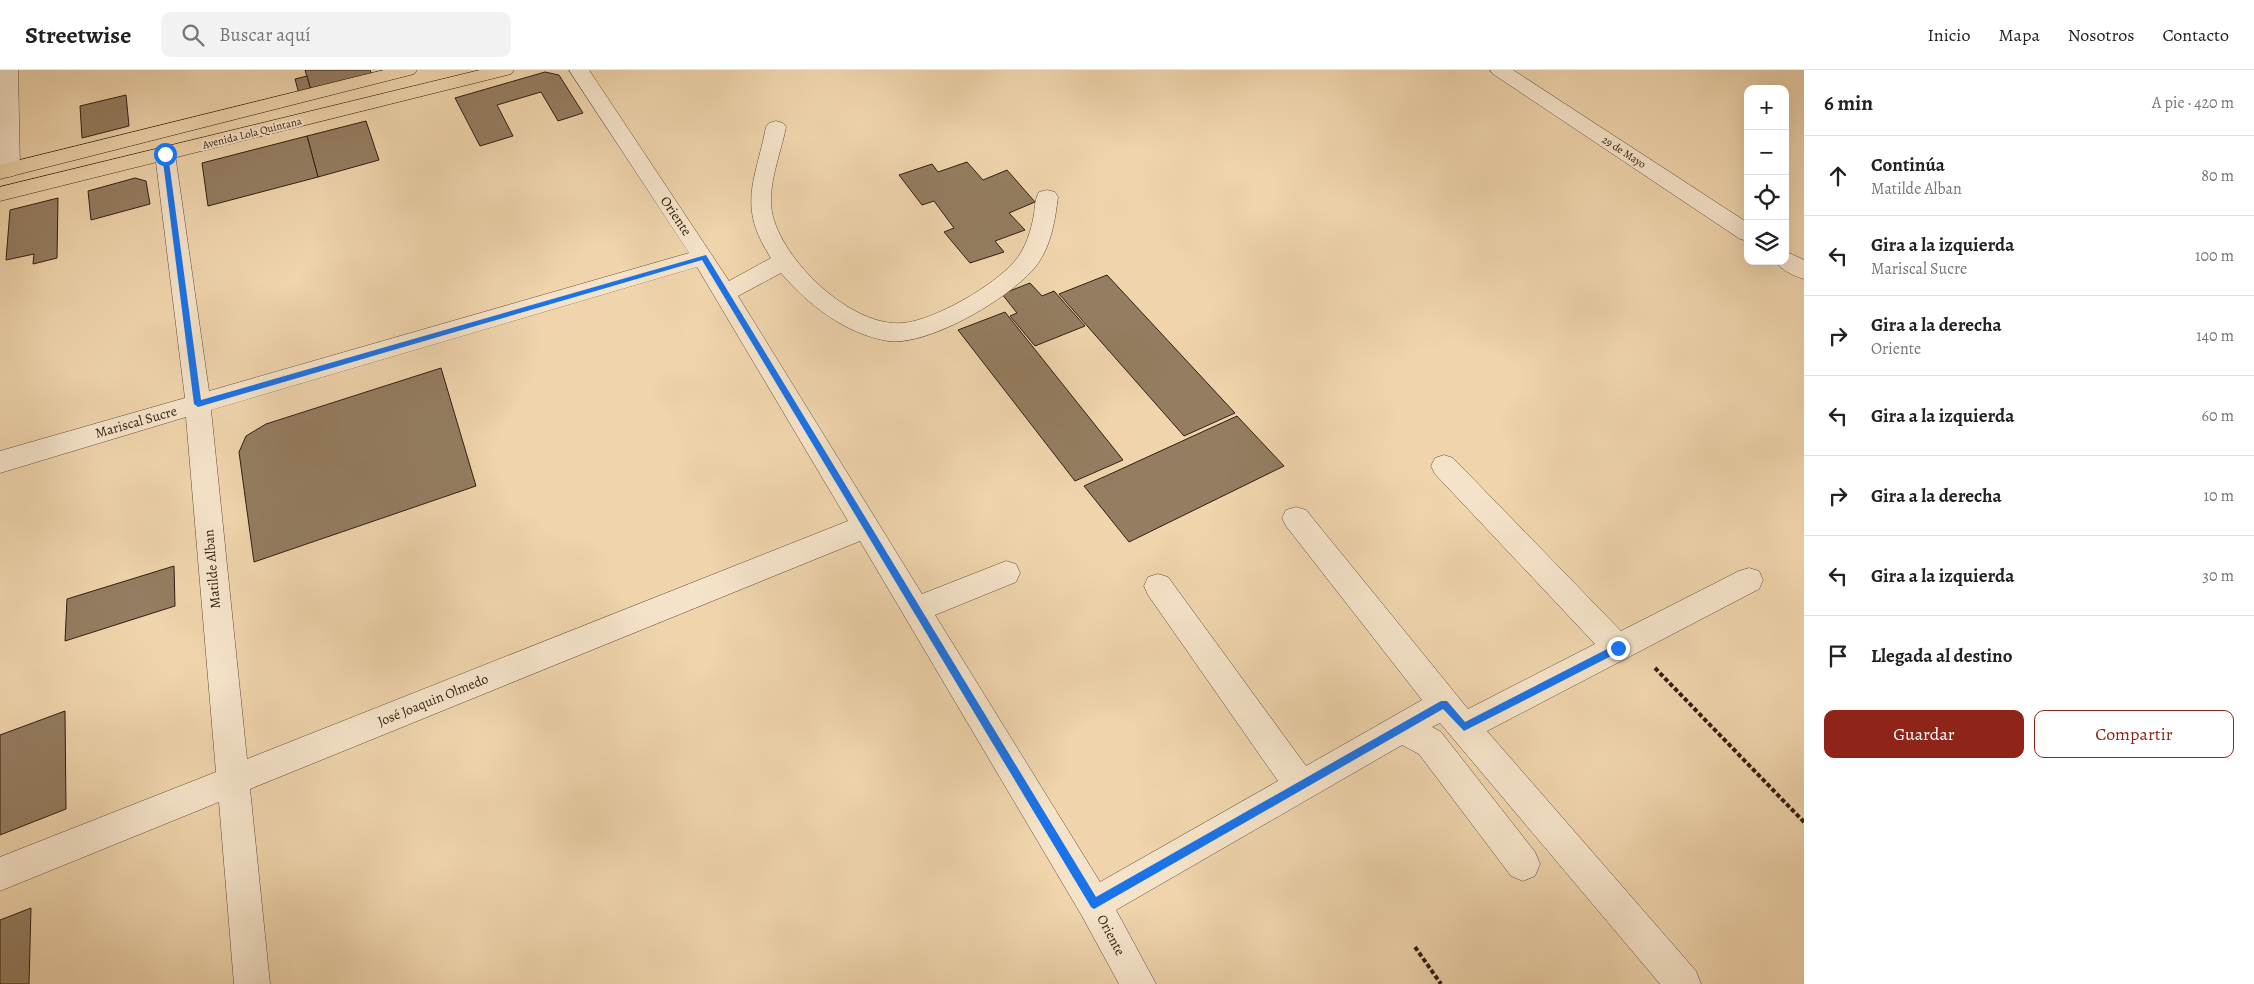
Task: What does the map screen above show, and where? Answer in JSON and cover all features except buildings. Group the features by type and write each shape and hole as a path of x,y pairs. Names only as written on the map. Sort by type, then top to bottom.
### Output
{"main road":[{"name":"Avenida Lola Quintana","path":"4,171 380,73 407,70"},
{"name":"Avenida Lola Quintana","path":"0,194 504,70"}],"street":[{"path":"4,171 8,70"},
{"name":"Oriente","path":"579,70 703,257 867,526 1094,904 1128,981"},
{"name":"29 de Mayo","path":"1500,70 1744,231"},
{"path":"776,127 759,195 760,216 773,246 784,261 814,293 839,311 891,333 909,331 967,308 1006,284 1029,260 1041,237 1047,197"},
{"name":"Matilde Alban","path":"165,154 198,404 252,984"},
{"name":"Mariscal Sucre","path":"0,462 703,257"},
{"path":"725,293 784,261"},
{"path":"1789,261 1804,271"},
{"path":"1444,466 1624,645"},
{"path":"1296,518 1454,715 1683,984"},
{"name":"José Joaquin Olmedo","path":"0,874 867,526"},
{"path":"917,610 962,588 1006,573"},
{"path":"1094,904 1401,729 1454,715 1624,645 1750,580"},
{"path":"1158,586 1302,786"},
{"path":"1401,729 1430,743 1523,864"}],"path":[{"path":"1624,645 1804,822"},
{"path":"1415,947 1441,984"}],"route":[{"path":"165,154 198,404 703,257 1094,904 1444,704 1464,727 1618,648"}]}
